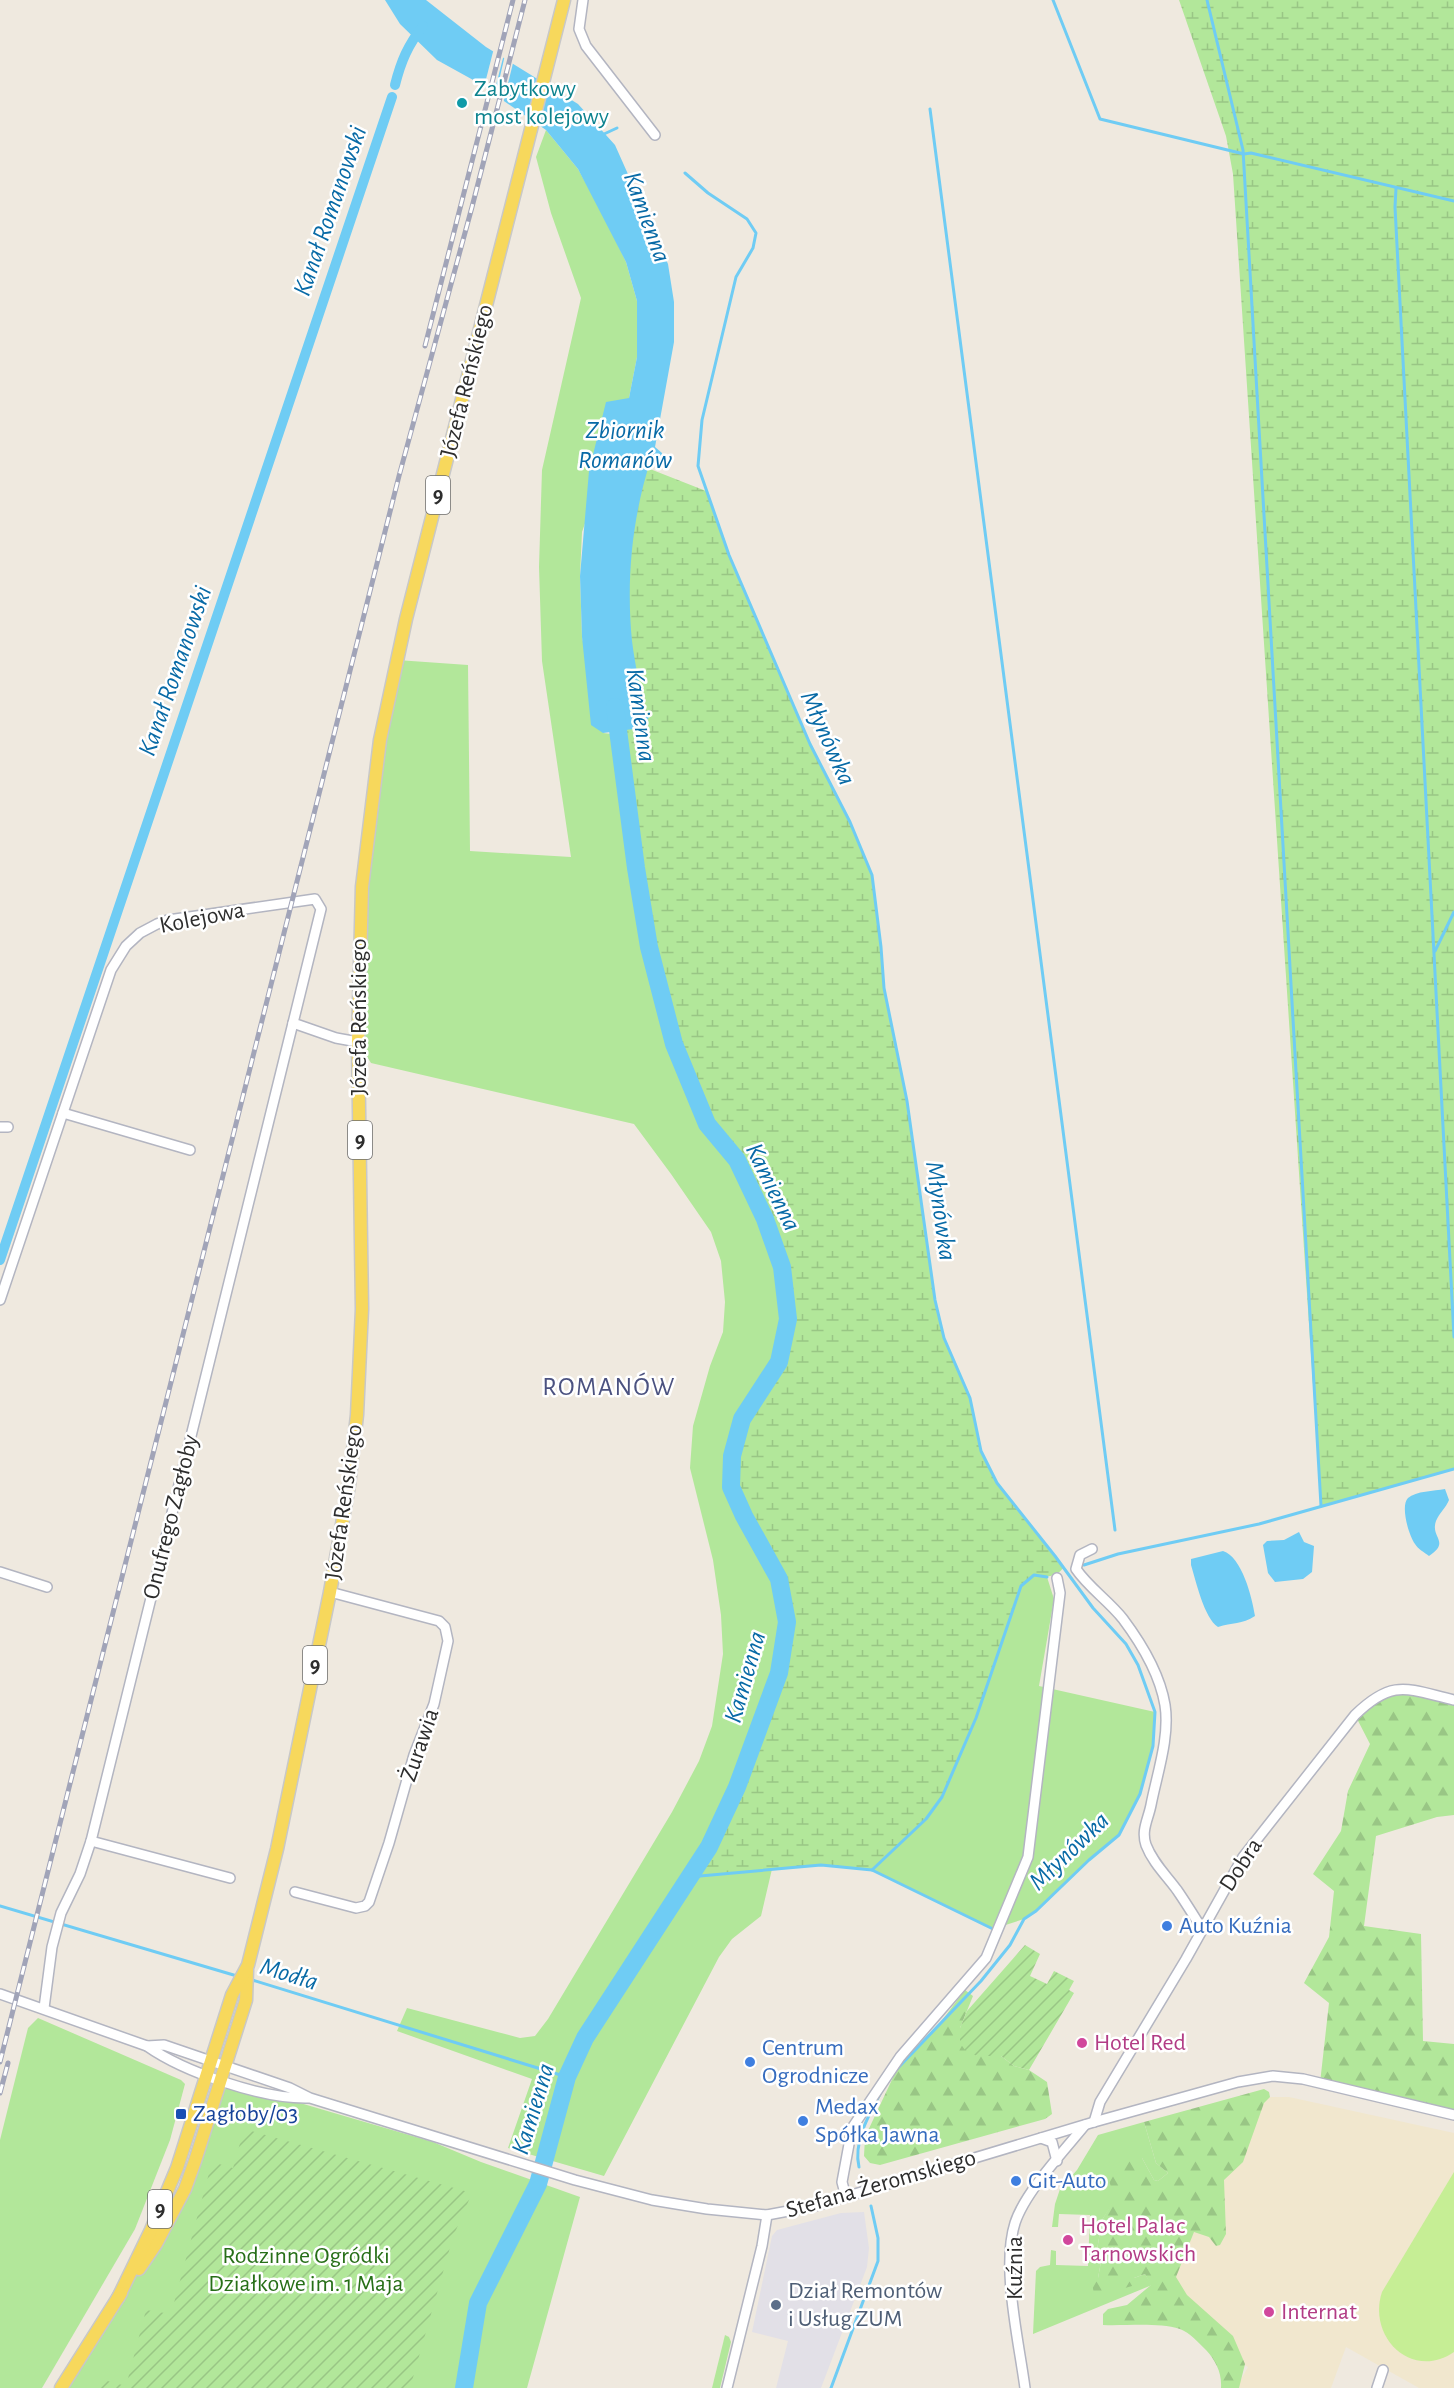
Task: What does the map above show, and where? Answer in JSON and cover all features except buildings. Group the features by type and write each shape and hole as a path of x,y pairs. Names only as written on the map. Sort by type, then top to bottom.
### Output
{"main road":[{"name":"Józefa Reńskiego","path":"222,2080 246,2000 248,1965 275,1857 330,1592 349,1485 361,1364 362,1245 358,1042 362,887 374,780 387,702 564,0"},
{"name":"Józefa Reńskiego","path":"207,2075 232,1995 248,1965"},
{"name":"9","path":"118,2298 167,2194 207,2075"},
{"name":"9","path":"61,2388 118,2298 156,2244 185,2189 222,2080"}],"street":[{"path":"583,0 579,29 586,46 655,135"},
{"name":"Kolejowa","path":"0,1300 111,970 120,953 140,933 168,920 311,898 318,902"},
{"name":"Onufrego Zagłoby","path":"44,2008 56,1934 91,1841 293,1023 318,931 321,909 318,902"},
{"path":"293,1023 336,1038 358,1042"},
{"path":"63,1113 190,1150"},
{"path":"1092,1549 1080,1555 1076,1569 1085,1583 1122,1618 1140,1644 1156,1677 1165,1706 1162,1753 1151,1808 1144,1826 1145,1843 1154,1862 1177,1890 1202,1929"},
{"path":"0,1572 46,1587"},
{"path":"846,2197 842,2182 852,2128 900,2057 986,1958 1028,1857 1060,1593 1057,1578"},
{"name":"Żurawia","path":"296,1892 356,1908 369,1902 389,1843 414,1755 434,1704 448,1641 445,1627 439,1621 330,1592"},
{"name":"Dobra","path":"1089,2123 1243,1857 1364,1706 1380,1694 1401,1688 1454,1700"},
{"path":"91,1841 230,1878"},
{"name":"Stefana Żeromskiego","path":"0,1994 147,2046 160,2055 207,2075 288,2098 310,2098"},
{"name":"Stefana Żeromskiego","path":"147,2046 164,2046 290,2088 310,2098 575,2180 652,2200 707,2209 767,2215 796,2211 1089,2123 1238,2082 1273,2076 1303,2079 1454,2115"},
{"name":"Kuźnia","path":"1025,2388 1011,2280 1011,2242 1015,2222 1026,2200 1089,2123"},
{"path":"1041,2138 1052,2142 1057,2161"},
{"path":"727,2388 762,2246 767,2215"},
{"path":"1377,2388 1383,2370"}],"shaded area":[{"path":"1270,2097 1289,2097 1454,2133 1454,2388 1419,2388 1346,2347 1331,2388 1236,2388 1248,2367 1230,2356 1152,2285 1235,2105"},
{"path":"864,2212 869,2248 867,2267 821,2388 776,2388 788,2341 752,2332 772,2236 777,2230 841,2213"}],"green space":[{"path":"1179,0 1454,0 1454,1469 1321,1506 1233,174 1226,136"},
{"path":"546,130 578,169 602,212 626,262 637,301 637,357 629,398 582,532 580,576 582,637 603,733 620,735 636,868 649,947 674,1044 707,1124 737,1160 765,1219 782,1267 788,1319 779,1362 742,1419 732,1487 744,1516 779,1579 787,1622 779,1673 737,1787 709,1847 690,1877 772,1869 761,1916 732,1939 719,1957 604,2176 508,2148 532,2079 397,2031 407,2008 520,2038 535,2036 548,2019 672,1812 699,1761 712,1726 723,1654 721,1615 713,1560 690,1468 693,1426 710,1366 723,1332 725,1302 721,1261 711,1232 634,1124 371,1063 358,1042 359,931 397,660 468,665 470,851 571,857 542,661 539,567 542,470 581,298 551,213 536,157"},
{"path":"622,458 706,491 729,555 810,744 850,822 872,875 884,988 907,1101 935,1300 944,1338 970,1398 981,1451 997,1483 1063,1568 1054,1575 1034,1575 1021,1586 976,1718 942,1797 926,1819 872,1870 821,1865 689,1877 709,1847 737,1787 779,1673 787,1622 779,1579 744,1516 731,1487 732,1456 742,1419 779,1362 788,1319 782,1267 765,1219 737,1160 707,1124 674,1044 649,947 601,613"},
{"path":"1034,1575 1047,1577 1054,1599 1039,1686 1155,1712 1153,1746 1140,1794 1119,1835 1089,1860 1036,1911 1024,1919 993,1929 872,1870 926,1819 942,1797 976,1718 1021,1586"},
{"path":"1391,1690 1454,1700 1454,1815 1437,1817 1376,1836 1364,1926 1421,1934 1423,2041 1454,2044 1454,2115 1320,2083 1329,2003 1304,1983 1329,1937 1334,1891 1313,1874 1341,1831 1348,1791 1370,1744 1355,1715"},
{"path":"1025,1945 1040,1954 1030,1976 1047,1984 1054,1971 1074,1981 1069,1990 1074,1993 1029,2070 1014,2066 1001,2056 977,2056 965,2050 960,2043 960,2028 967,2011"},
{"path":"965,1990 973,1996 960,2028 977,2056 1001,2056 1014,2066 1029,2070 1047,2082 1052,2114 1045,2119 880,2165 870,2163 864,2156 865,2137 897,2069 937,2027"},
{"path":"38,2018 181,2080 185,2084 170,2140 135,2229 42,2388 0,2388 0,2140 28,2028"},
{"path":"222,2080 433,2142 481,2162 580,2197 527,2388 61,2388 185,2189"},
{"path":"1264,2089 1269,2092 1270,2097 1264,2103 1243,2162 1224,2180 1226,2234 1220,2245 1216,2246 1209,2237 1194,2232 1176,2277 1187,2295 1233,2336 1245,2364 1239,2388 1221,2388 1218,2368 1213,2358 1191,2335 1184,2331 1162,2326 1103,2325 1103,2314 1108,2309 1127,2305 1151,2285 1145,2274 1134,2278 1132,2286 1101,2295 1094,2294 1092,2283 1098,2278 1102,2256 1097,2250 1102,2220 1115,2198 1109,2181 1113,2173 1127,2158 1142,2158 1154,2180 1158,2181 1168,2173 1156,2163 1144,2122"},
{"path":"1144,2122 1156,2163 1168,2173 1158,2181 1154,2180 1142,2158 1102,2220 1097,2250 1102,2256 1098,2278 1134,2278 1145,2274 1152,2285 1033,2334 1036,2271 1040,2267 1050,2265 1051,2250 1056,2251 1056,2265 1088,2266 1090,2215 1059,2214 1058,2227 1052,2227 1055,2204 1060,2189 1077,2170 1098,2135"},
{"name":"Rodzinne Ogródki Działkowe im. 1 Maja","path":"244,2129 472,2193 453,2237 410,2388 98,2388 100,2379 126,2386 146,2310 171,2314 212,2162 233,2168"},
{"path":"1454,2172 1454,2352 1438,2360 1423,2361 1409,2358 1397,2350 1387,2338 1381,2324 1379,2309 1382,2292"},
{"path":"725,2335 731,2342 720,2388 712,2388"}],"water":[{"name":"Zbiornik Romanów","path":"385,0 426,0 486,47 578,104 615,145 668,264 674,302 674,342 655,447 662,453 662,457 651,459 644,481 635,526 630,572 633,650 645,714 650,716 641,728 603,733 591,725 582,637 580,576 589,471 606,402 629,398 637,357 637,301 626,262 578,169 546,130 475,81 437,60 400,24"},
{"path":"1445,1489 1449,1500 1437,1518 1435,1527 1439,1547 1429,1556 1416,1546 1410,1535 1405,1514 1406,1502 1408,1498 1416,1494"},
{"path":"1299,1532 1304,1542 1314,1546 1312,1572 1303,1579 1275,1582 1268,1573 1263,1545 1267,1541 1284,1540"},
{"path":"1223,1551 1236,1561 1241,1569 1249,1589 1255,1616 1246,1621 1218,1627 1205,1608 1191,1559"}],"pier":[{"path":"494,48 504,54 493,97 483,91"},
{"path":"505,55 514,59 503,104 495,98"}],"waterway":[{"path":"1053,0 1100,119 1454,201"},
{"path":"1207,0 1243,150 1321,1506"},
{"name":"Kanał Romanowski","path":"395,85 406,54 423,26"},
{"name":"Kanał Romanowski","path":"0,1260 392,97"},
{"path":"930,109 1115,1530"},
{"name":"Młynówka","path":"604,134 617,128"},
{"name":"Młynówka","path":"685,173 708,193 747,219 756,233 753,248 736,277 702,420 698,466 729,555 810,744 850,822 872,875 884,988 907,1101 935,1300 944,1338 970,1398 981,1451 997,1483 1093,1608 1126,1644 1138,1665 1155,1712 1153,1746 1140,1794 1119,1835 1089,1860 1036,1911 1024,1919 1010,1945 981,1981 897,2069"},
{"path":"1396,188 1395,207 1454,1337"},
{"name":"Kamienna","path":"464,2388 478,2303 538,2184 567,2077 585,2038 709,1847 737,1787 779,1673 787,1622 779,1579 744,1516 731,1487 732,1456 742,1419 779,1362 788,1319 782,1267 765,1219 737,1160 707,1124 674,1044 649,947 615,707"},
{"path":"1435,951 1454,912"},
{"path":"1084,1565 1118,1554 1259,1524 1454,1469"},
{"path":"993,1929 872,1870 926,1819 942,1797 976,1718 1021,1586 1034,1575 1047,1577"},
{"path":"689,1877 821,1865 872,1870"},
{"name":"Modła","path":"0,1906 237,1976"},
{"name":"Modła","path":"249,1979 567,2077"},
{"name":"Młynówka","path":"859,2167 860,2139 880,2094"},
{"name":"Młynówka","path":"831,2388 878,2261 878,2238 871,2206"}],"railway":[{"path":"425,346 513,0"},
{"path":"0,2062 399,476 525,0"},
{"path":"0,2093 8,2063"}],"place":[{"name":"Zabytkowy most kolejowy","path":"462,103"},
{"name":"Auto Kuźnia","path":"1167,1926"},
{"name":"Hotel Red","path":"1082,2043"},
{"name":"Centrum Ogrodnicze","path":"750,2062"},
{"name":"Zagłoby/03","path":"181,2114"},
{"name":"Medax Spółka Jawna","path":"803,2121"},
{"name":"Git-Auto","path":"1016,2181"},
{"name":"Hotel Palac Tarnowskich","path":"1068,2240"},
{"name":"Dział Remontów i Usług ZUM","path":"776,2305"},
{"name":"Internat","path":"1269,2312"}],"district":[{"name":"ROMANÓW","path":"609,1387"}]}
